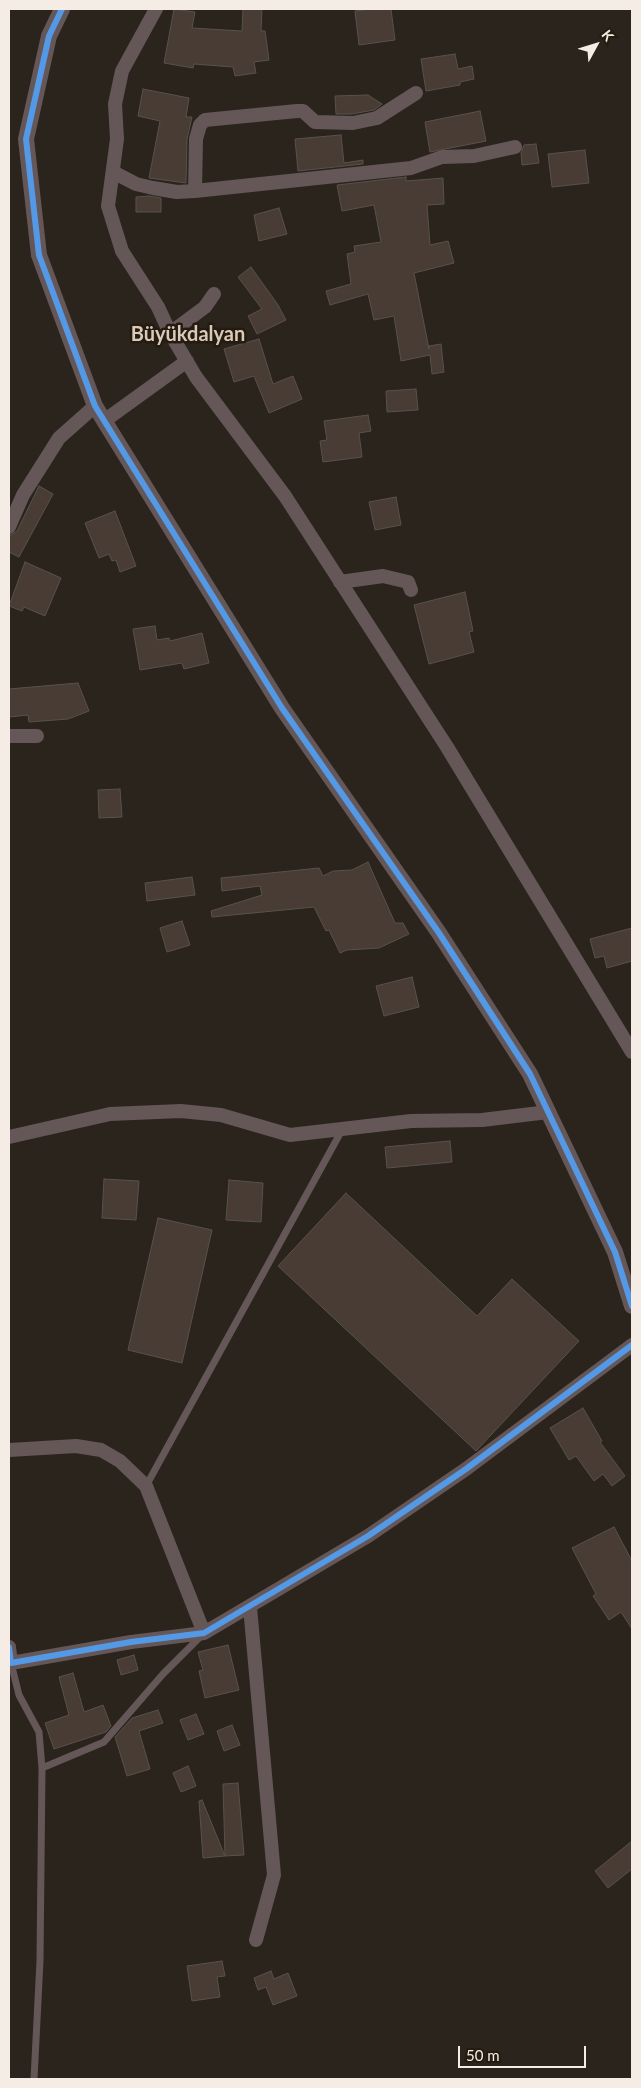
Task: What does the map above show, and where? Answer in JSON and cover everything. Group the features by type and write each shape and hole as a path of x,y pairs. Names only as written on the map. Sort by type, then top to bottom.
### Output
{"street":[{"path":"62,9 48,36 26,139 39,255 95,406 282,708 439,933 530,1074 615,1252 632,1306"},
{"path":"156,9 122,71 115,104 118,139 108,206 122,251 158,308 187,361 285,496 447,747 632,1052"},
{"path":"195,191 196,138 200,125 205,120 297,110 303,111 315,122 327,124 353,123 377,118 416,93"},
{"path":"112,172 136,184 153,188 177,192 195,191 411,168 442,157 474,156 515,147"},
{"path":"170,333 205,307 214,294"},
{"path":"104,421 187,361"},
{"path":"9,527 23,495 59,438 95,406"},
{"path":"340,582 383,576 408,582 411,590"},
{"path":"9,736 37,736"},
{"path":"9,1137 110,1114 182,1111 221,1115 290,1135 411,1120 482,1120 548,1112"},
{"path":"9,1647 11,1663 131,1642 204,1634 368,1536 450,1480 632,1345"},
{"path":"9,1450 76,1446 101,1450 120,1461 146,1486 204,1634"},
{"path":"250,1607 274,1874 256,1940"}],"lane":[{"path":"146,1486 342,1129"},
{"path":"42,1768 104,1742 163,1674 204,1634"},
{"path":"11,1663 19,1696 39,1732 42,1768 40,1961 34,2079"}],"building":[{"path":"174,9 195,12 192,28 242,31 243,9 262,9 261,31 265,31 269,60 254,62 256,73 235,76 233,67 194,64 193,68 164,63"},
{"path":"391,9 395,40 359,45 355,11"},
{"path":"455,54 458,69 472,66 474,79 460,82 460,85 426,91 421,59"},
{"path":"143,89 189,98 186,117 192,117 187,139 186,183 149,178 160,121 138,116"},
{"path":"368,95 382,104 374,110 352,114 336,114 335,96"},
{"path":"480,111 486,141 430,152 425,122"},
{"path":"341,135 344,163 363,160 363,164 298,171 295,139"},
{"path":"536,144 539,163 522,165 521,153 524,145"},
{"path":"585,150 589,183 552,187 548,154"},
{"path":"406,177 406,181 443,178 444,204 427,205 430,245 448,241 454,263 414,273 429,349 429,346 441,344 444,372 432,374 430,355 401,361 394,316 374,320 368,294 330,305 326,291 351,284 347,254 355,252 354,246 381,242 374,205 342,211 337,185"},
{"path":"149,196 161,198 161,212 136,212 136,197"},
{"path":"279,208 287,234 259,241 254,215"},
{"path":"251,267 278,305 286,320 257,334 248,316 262,309 238,277"},
{"path":"259,339 273,384 293,376 302,399 269,413 254,376 234,382 224,349"},
{"path":"416,389 418,410 387,412 386,391"},
{"path":"368,415 371,431 359,433 362,457 323,462 320,441 327,440 324,421"},
{"path":"39,486 53,494 19,557 9,552 9,536 17,531"},
{"path":"396,497 401,525 375,530 369,502"},
{"path":"115,511 136,566 120,572 116,560 112,561 109,554 99,558 85,523"},
{"path":"25,562 61,578 45,616 24,607 22,611 9,606"},
{"path":"465,592 473,631 469,632 474,652 429,664 414,605"},
{"path":"155,626 157,640 169,638 170,641 202,633 209,663 184,669 182,663 140,670 133,629"},
{"path":"78,683 89,711 68,719 29,722 28,715 9,717 9,689"},
{"path":"120,789 122,817 99,818 98,790"},
{"path":"368,862 395,923 403,923 409,934 379,948 347,950 340,953 329,930 326,931 314,907 212,917 211,911 262,895 260,886 222,891 221,878 319,868 323,876 333,871 352,870"},
{"path":"192,877 195,895 147,901 145,883"},
{"path":"182,921 190,945 167,952 160,928"},
{"path":"632,928 632,961 607,968 604,956 595,958 590,939"},
{"path":"412,977 419,1007 384,1016 376,986"},
{"path":"450,1141 452,1162 387,1168 385,1147"},
{"path":"104,1179 139,1181 136,1220 102,1218"},
{"path":"229,1180 263,1183 261,1222 226,1220"},
{"path":"346,1193 477,1316 512,1279 579,1341 476,1451 278,1266"},
{"path":"158,1218 212,1230 182,1363 128,1350"},
{"path":"583,1408 602,1441 600,1442 625,1476 612,1486 603,1474 594,1481 576,1456 569,1460 550,1428"},
{"path":"614,1527 632,1561 632,1629 621,1612 609,1620 593,1596 596,1594 572,1548"},
{"path":"228,1645 239,1690 205,1698 199,1671 203,1670 198,1652"},
{"path":"134,1655 138,1670 121,1675 117,1660"},
{"path":"73,1673 84,1712 103,1705 111,1726 106,1732 54,1749 45,1723 69,1715 59,1677"},
{"path":"158,1710 163,1723 139,1731 150,1769 127,1776 115,1737 132,1718"},
{"path":"196,1714 204,1734 188,1740 180,1720"},
{"path":"232,1725 240,1745 224,1751 217,1731"},
{"path":"188,1766 196,1786 181,1792 173,1773"},
{"path":"238,1783 244,1855 225,1856 223,1784"},
{"path":"202,1800 225,1856 203,1858 199,1801"},
{"path":"632,1841 632,1869 608,1888 595,1871"},
{"path":"222,1961 225,1976 217,1977 220,1997 192,2001 187,1966"},
{"path":"271,1971 274,1979 288,1973 297,1996 273,2005 266,1987 258,1990 254,1978"}],"cycle path":[{"path":"62,9 49,36 26,139 39,255 95,406 282,708 439,933 530,1074 615,1252 632,1306"},
{"path":"9,1647 11,1663 131,1642 204,1633 368,1536 466,1469 632,1345"}],"district":[{"name":"Büyükdalyan","path":"188,335"}]}
